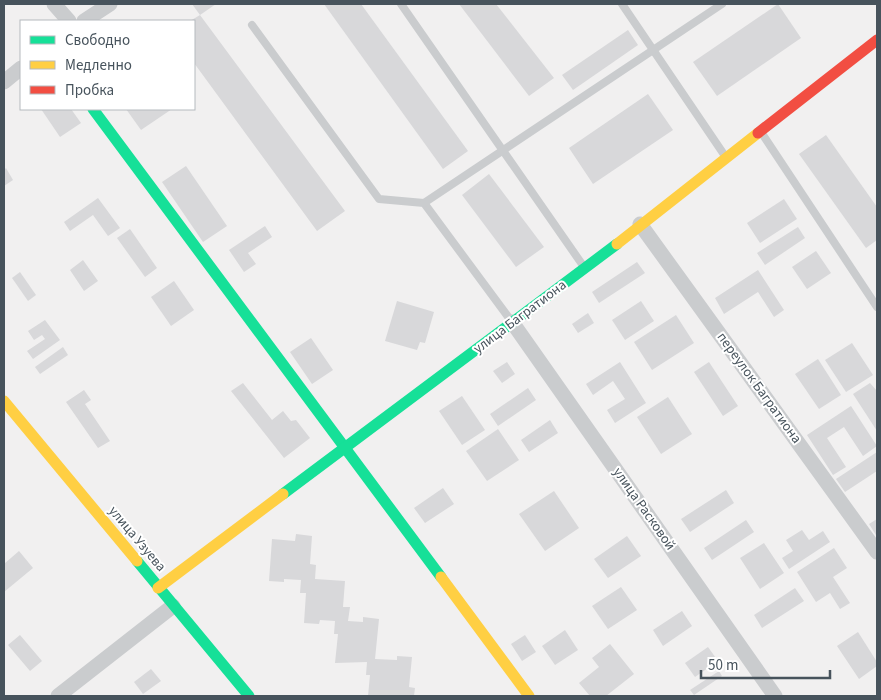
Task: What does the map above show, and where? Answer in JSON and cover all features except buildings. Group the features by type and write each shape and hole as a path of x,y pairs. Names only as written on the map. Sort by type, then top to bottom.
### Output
{"street":[{"path":"54,4 67,20"},
{"path":"86,20 110,4"},
{"name":"улица Багратиона","path":"158,588 196,557 346,448 584,268 877,40"},
{"path":"4,82 20,69"},
{"path":"95,110 529,696"},
{"name":"переулок Багратиона","path":"640,224 877,552"},
{"name":"улица Расковой","path":"512,322 775,696"},
{"name":"улица Узуева","path":"4,401 248,696"},
{"path":"58,696 173,606"}],"lane":[{"path":"401,4 584,268"},
{"path":"622,4 726,158"},
{"path":"252,25 379,200 424,203 652,48 722,4"},
{"path":"760,132 877,307"},
{"path":"424,203 512,322"}],"traffic: fast":[{"path":"94,110 441,577"},
{"path":"283,494 617,244"},
{"path":"137,561 249,696"}],"traffic: slow":[{"path":"617,244 758,133"},
{"path":"4,401 137,561"},
{"path":"158,588 283,494"},
{"path":"441,577 529,696"}],"traffic: jam":[{"path":"758,133 877,40"}]}
